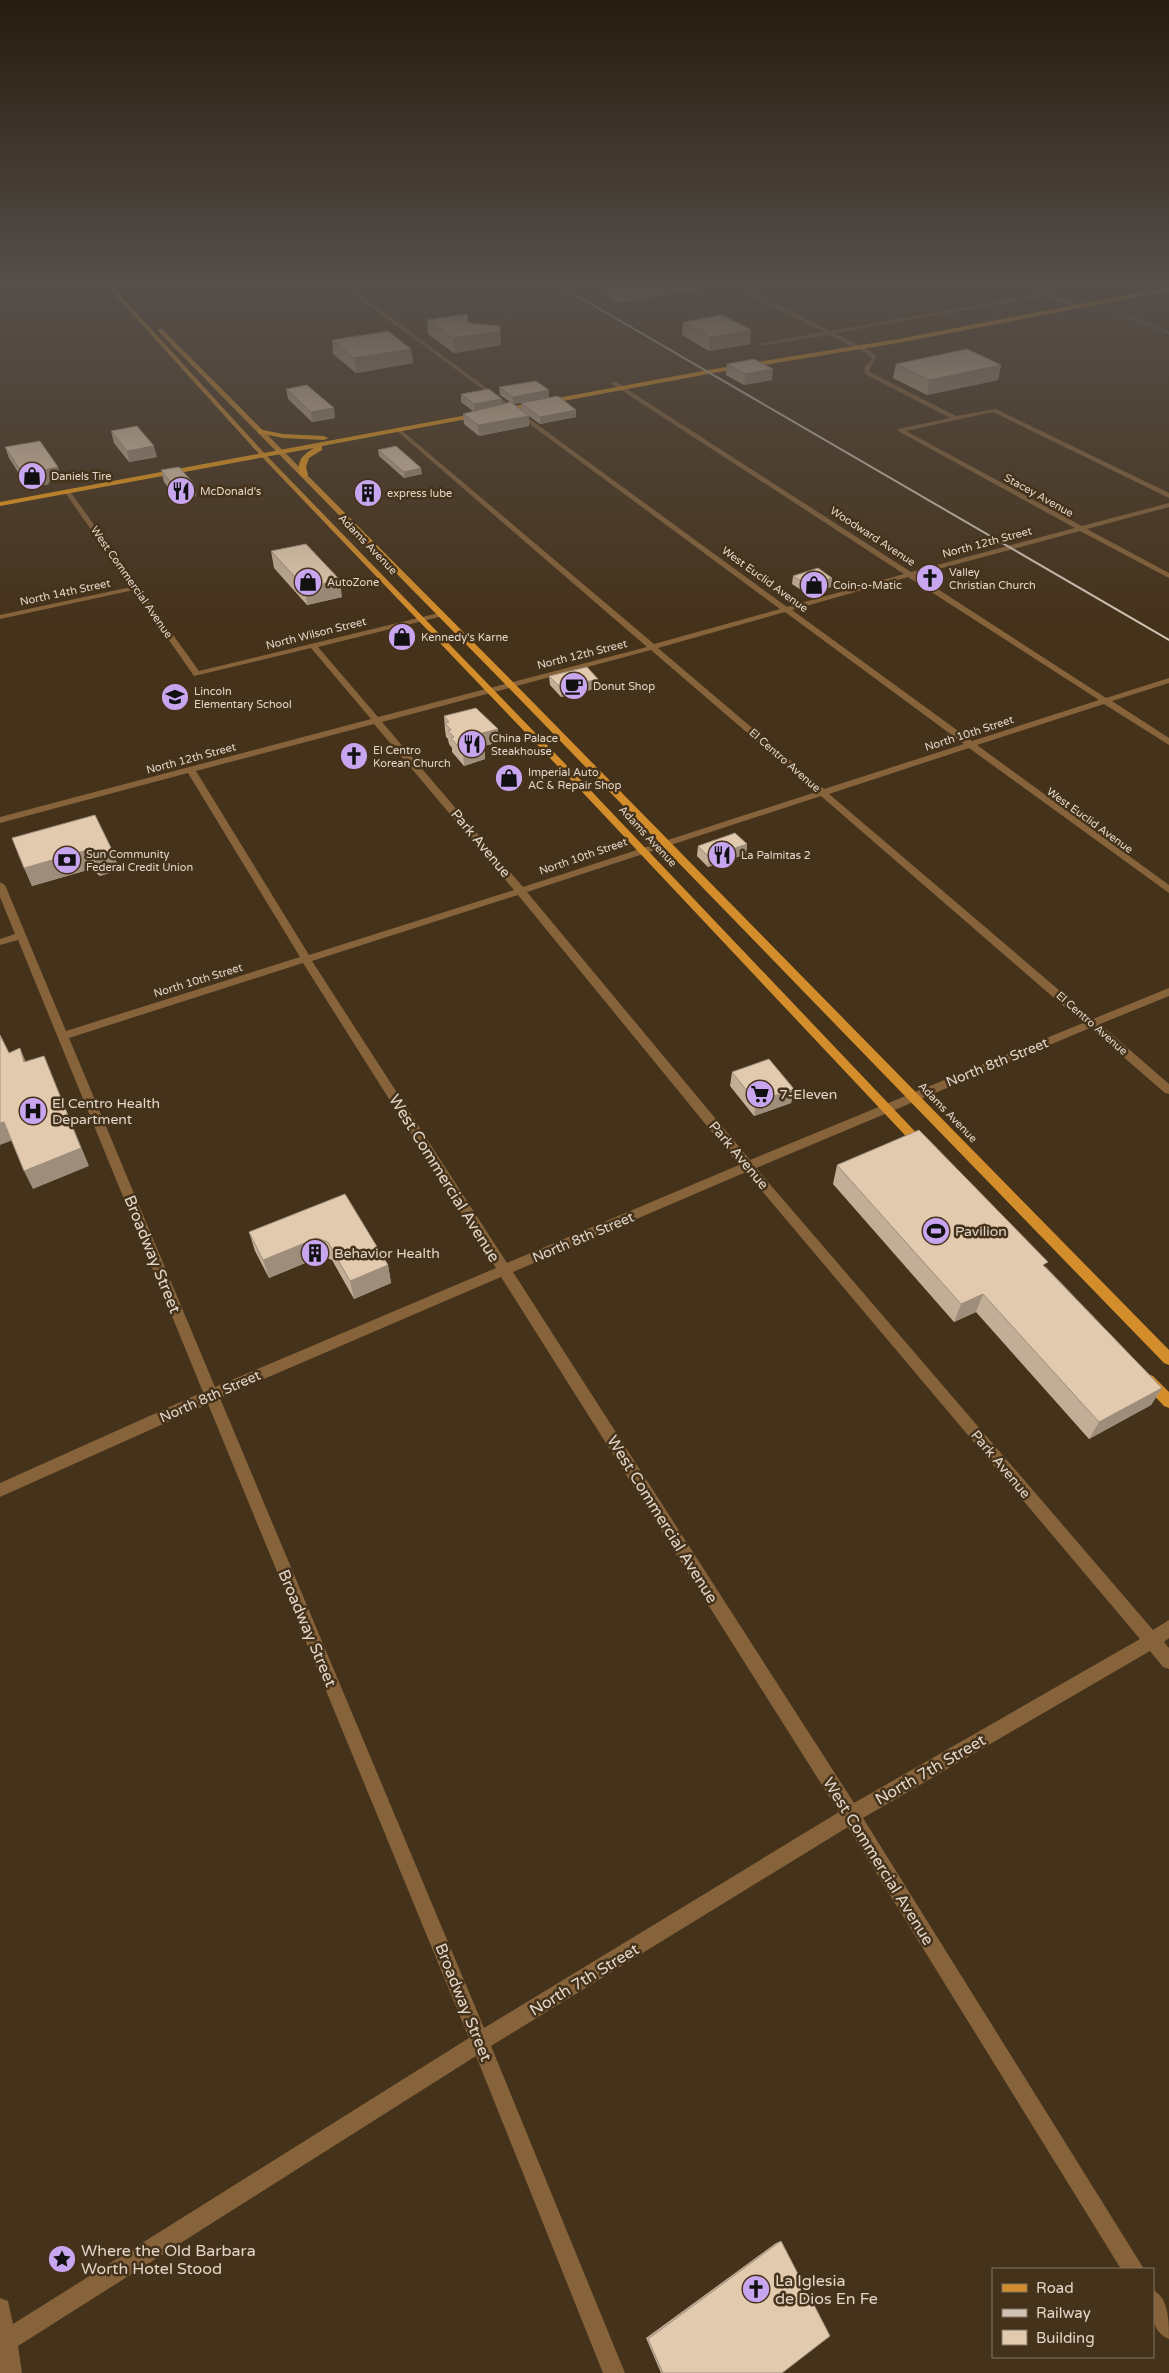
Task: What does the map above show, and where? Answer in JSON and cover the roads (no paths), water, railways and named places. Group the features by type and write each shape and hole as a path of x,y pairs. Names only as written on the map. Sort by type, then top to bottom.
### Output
{"highway":[{"path":"279,450 324,438 534,398"},
{"path":"0,504 168,471 179,472 261,453 400,431 572,398"},
{"path":"261,431 283,436 324,438"},
{"path":"304,475 303,462 311,453 320,448 365,437"}],"main road":[{"name":"Adams Avenue","path":"211,398 261,453 643,850 932,1157"},
{"path":"223,398 229,399"},
{"name":"Adams Avenue","path":"229,399 914,1096 1169,1359"},
{"path":"1142,1374 1169,1402"}],"street":[{"name":"West Euclid Avenue","path":"499,398 970,746 1169,890"},
{"name":"Woodward Avenue","path":"637,398 1169,742"},
{"path":"915,398 955,418 994,410 1169,496"},
{"name":"Stacey Avenue","path":"955,418 900,430 1169,576"},
{"name":"El Centro Avenue","path":"400,431 1169,1090"},
{"name":"West Commercial Avenue","path":"67,491 197,674"},
{"name":"North 12th Street","path":"0,820 654,647 910,574 1169,506"},
{"name":"North 14th Street","path":"0,617 135,588"},
{"name":"North Wilson Street","path":"197,674 440,614"},
{"name":"Park Avenue","path":"313,646 521,891 748,1167 1169,1661"},
{"name":"North 10th Street","path":"62,1036 521,891 1169,680"},
{"name":"West Commercial Avenue","path":"191,770 306,959 851,1815 1132,2268"},
{"name":"Broadway Street","path":"0,885 480,2042 614,2373"},
{"path":"0,942 21,936"},
{"name":"North 8th Street","path":"0,1490 211,1395 914,1096 1169,992"},
{"name":"North 7th Street","path":"6,2341 480,2042 851,1815 1152,1641 1169,1628"},
{"path":"1154,2303 1169,2328"},
{"path":"0,2309 12,2373"}],"railway":[{"path":"752,398 1169,640"}],"place":[{"name":"Daniels Tire","path":"32,476"},
{"name":"McDonald's","path":"181,491"},
{"name":"express lube","path":"368,493"},
{"name":"Valley Christian Church","path":"930,578"},
{"name":"AutoZone","path":"308,582"},
{"name":"Coin-o-Matic","path":"814,585"},
{"name":"Kennedy's Karne","path":"402,637"},
{"name":"Donut Shop","path":"574,686"},
{"name":"Lincoln Elementary School","path":"175,697"},
{"name":"China Palace Steakhouse","path":"472,744"},
{"name":"El Centro Korean Church","path":"354,756"},
{"name":"Imperial Auto AC & Repair Shop","path":"509,778"},
{"name":"La Palmitas 2","path":"722,855"},
{"name":"Sun Community Federal Credit Union","path":"67,860"},
{"name":"7-Eleven","path":"760,1094"},
{"name":"El Centro Health Department","path":"33,1111"},
{"name":"Pavilion","path":"936,1231"},
{"name":"Behavior Health","path":"315,1253"},
{"name":"Where the Old Barbara Worth Hotel Stood","path":"62,2259"},
{"name":"La Iglesia de Dios En Fe","path":"756,2289"}]}
